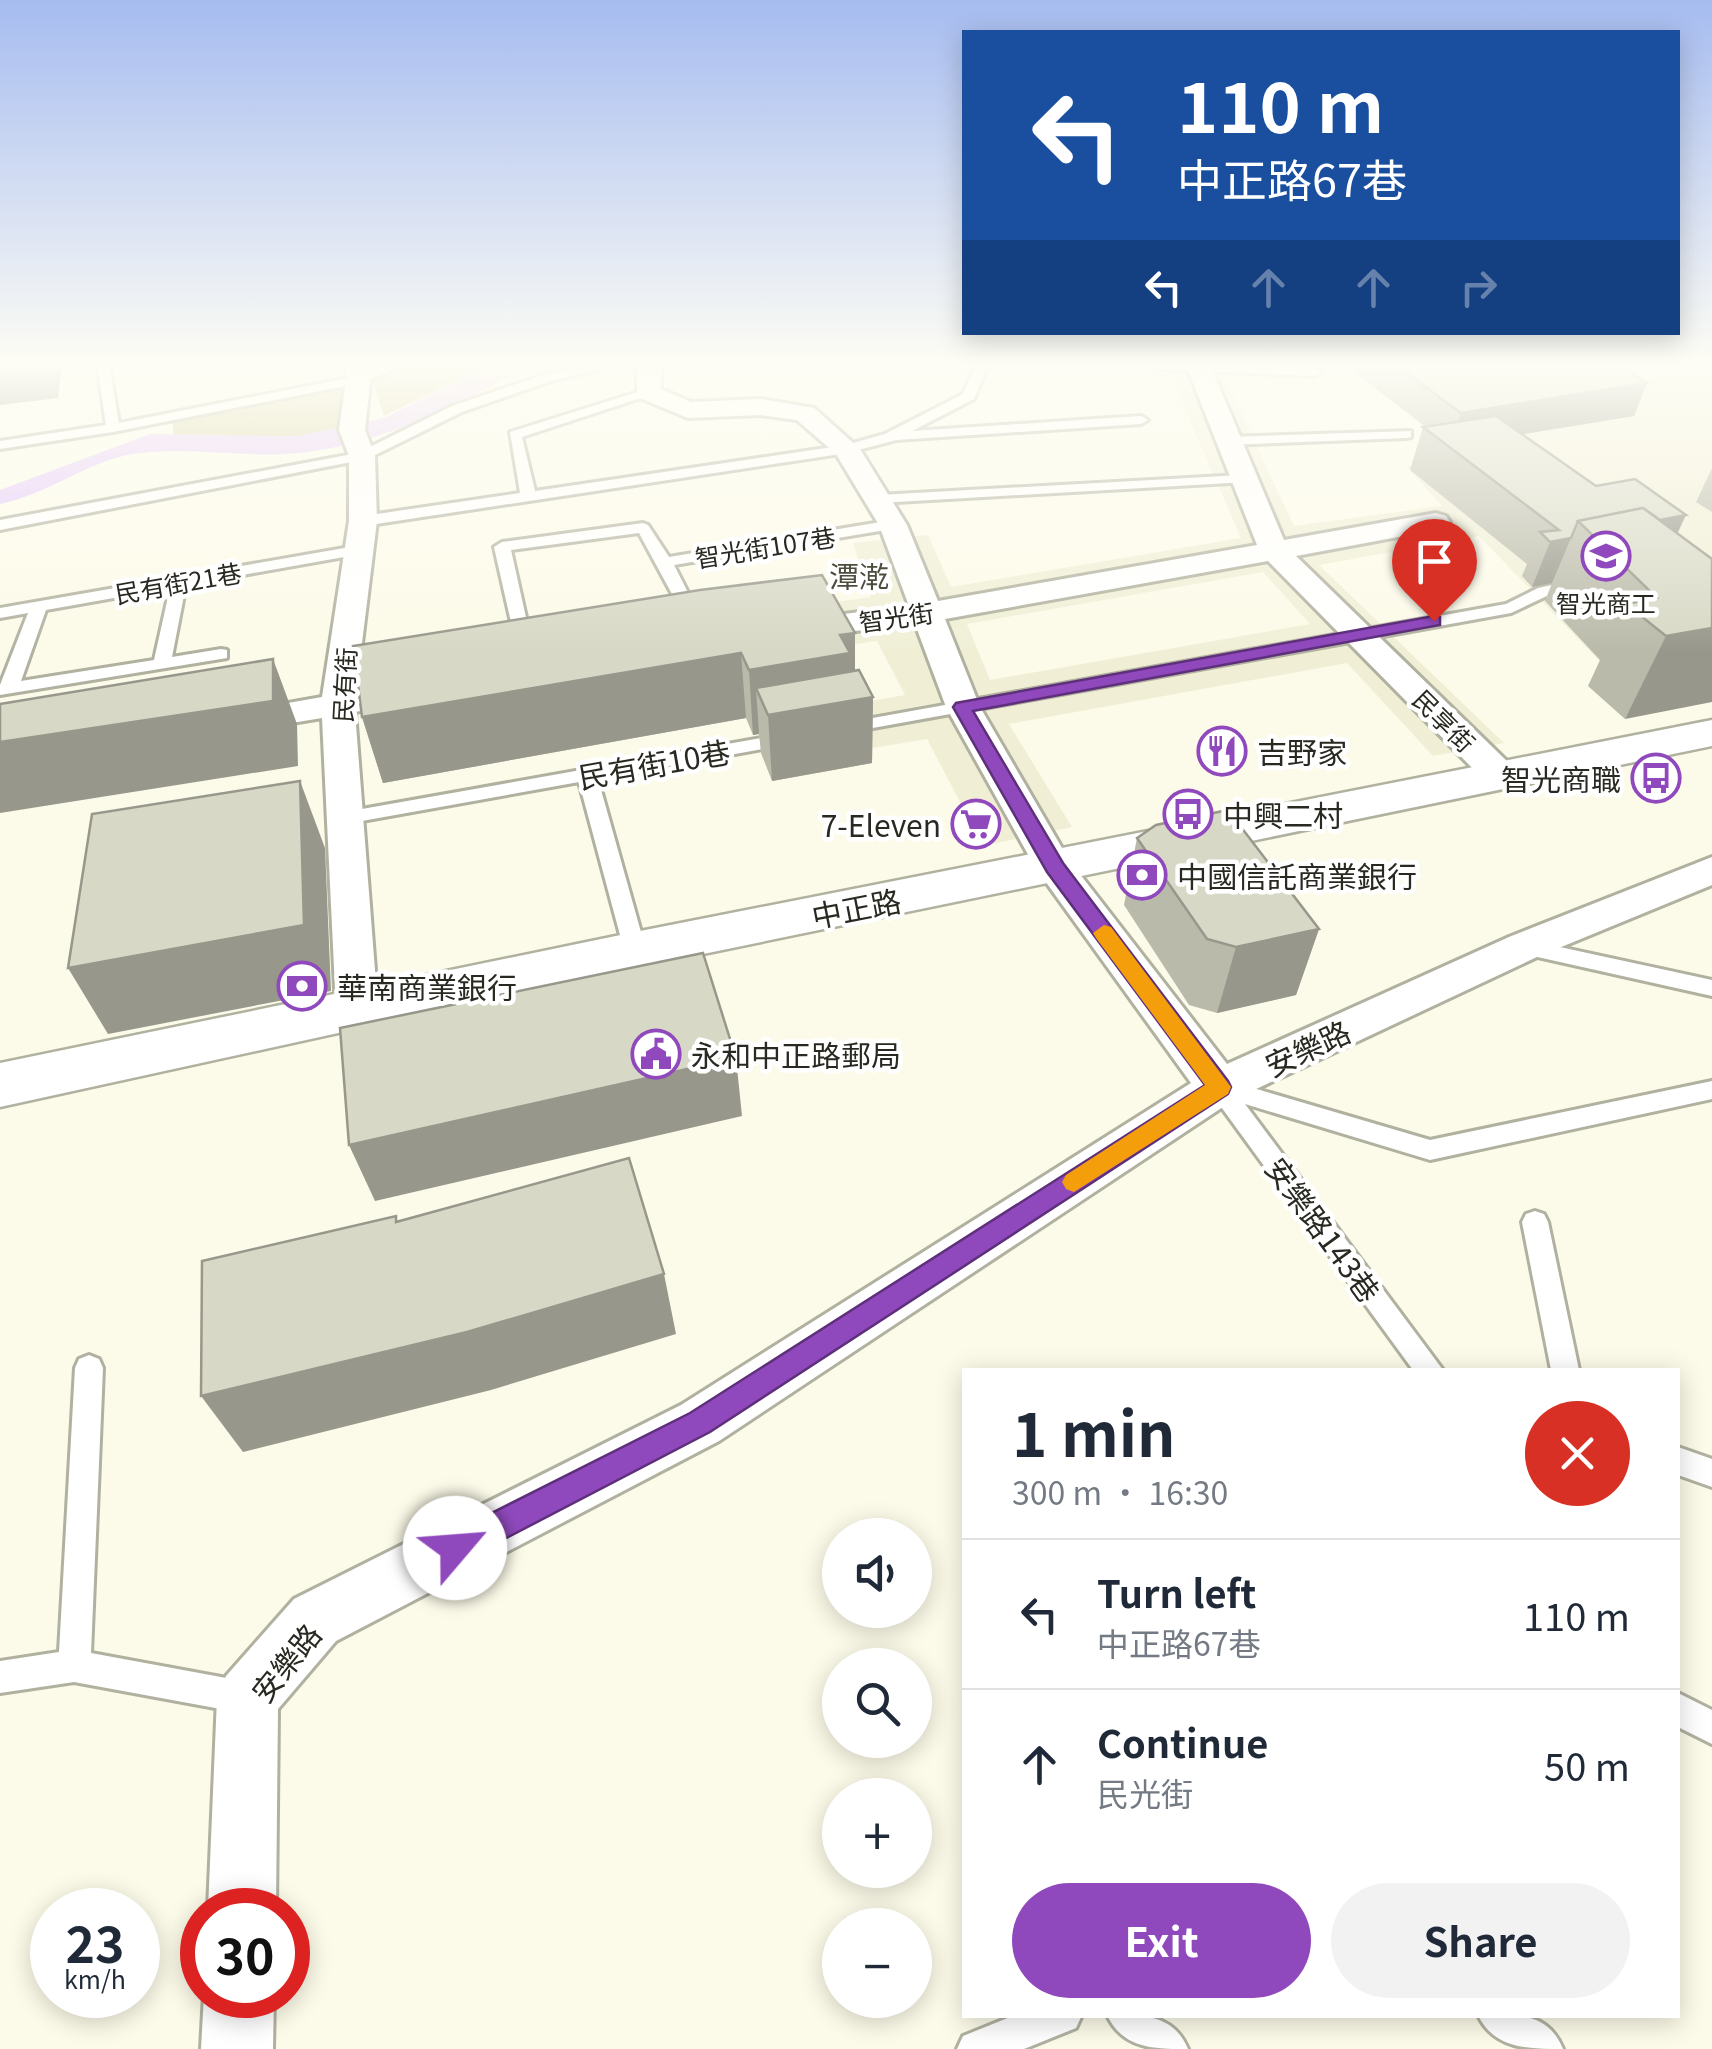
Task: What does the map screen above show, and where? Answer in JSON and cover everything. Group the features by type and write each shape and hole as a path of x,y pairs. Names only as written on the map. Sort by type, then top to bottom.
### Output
{"street":[{"name":"民有街","path":"357,461 359,536 338,705 357,1009"},
{"path":"853,461 886,512 962,707 1054,867 1220,1087"},
{"name":"民享街","path":"1234,461 1274,550 1501,776"},
{"name":"智光街","path":"760,634 926,613 1436,522"},
{"path":"207,727 454,685"},
{"name":"中正路","path":"0,1085 635,950 1712,733"},
{"name":"安樂路","path":"243,1888 248,1698 315,1620 700,1423 1220,1087 1523,947 1712,870"},
{"path":"237,2049 238,2018"}],"lane":[{"path":"0,526 281,461"},
{"path":"521,461 529,499"},
{"path":"497,526 529,499 772,461"},
{"name":"智光街107巷","path":"704,641 664,562 886,512 1242,478"},
{"path":"497,526 643,528 664,562"},
{"path":"497,526 530,672"},
{"name":"民有街21巷","path":"0,613 179,582 359,536 497,526"},
{"name":"民有街10巷","path":"345,818 1511,608 1544,591 1600,580"},
{"path":"162,664 179,582"},
{"path":"5,690 39,606"},
{"path":"5,690 221,654"},
{"path":"587,775 635,950"},
{"path":"1523,947 1712,988"},
{"path":"1220,1087 1430,1150 1712,1090"},
{"name":"安樂路143巷","path":"1220,1087 1427,1368"},
{"path":"1536,1222 1565,1368"},
{"path":"74,1666 90,1368"},
{"path":"1680,1462 1712,1473"},
{"path":"0,1677 74,1666 248,1698"},
{"path":"1680,1710 1712,1728"},
{"path":"976,2049 1055,2018"},
{"path":"1130,2018 1168,2049"},
{"path":"1501,2018 1544,2049"}],"shaded area":[{"path":"79,461 110,461 0,504 0,490"},
{"path":"1207,461 1264,461 1294,526 1442,506 1406,466 1465,461 1712,461 1712,624 1617,679 1479,536 1319,565 1504,743 1433,756 1347,663 1009,724 1072,827 983,846 927,739 824,756 805,712 905,695 877,641 781,655 763,612 871,597 853,543 928,535 951,587 1241,538","holes":["1263,572 1310,624 990,680 967,624"]}],"building":[{"path":"1467,461 1560,461 1596,486 1635,479 1686,515 1660,520 1643,508 1578,521 1571,538 1550,542 1540,532 1559,530"},
{"path":"1643,508 1712,559 1712,628 1666,636 1626,604 1657,598 1578,521"},
{"path":"822,575 855,633 840,635 850,653 749,670 741,653 362,717 353,646 700,590"},
{"path":"273,659 273,701 0,742 0,704"},
{"path":"859,670 873,697 768,715 756,688"},
{"path":"300,781 304,925 68,968 92,814"},
{"path":"1228,810 1319,929 1236,947 1207,939 1137,838 1156,825"},
{"path":"703,953 736,1058 349,1145 340,1028"},
{"path":"629,1158 664,1274 467,1332 201,1396 202,1261 396,1216 396,1222"}],"slow traffic":[{"path":"1074,1182 1220,1087 1104,933"}],"place":[{"name":"智光商工","path":"1606,556"},
{"name":"吉野家","path":"1222,751"},
{"name":"智光商職","path":"1656,778"},
{"name":"中興二村","path":"1188,814"},
{"name":"7-Eleven","path":"976,824"},
{"name":"中國信託商業銀行","path":"1142,875"},
{"name":"華南商業銀行","path":"302,986"},
{"name":"永和中正路郵局","path":"656,1054"}],"district":[{"name":"潭漧","path":"859,575"}],"route":[{"path":"455,1548 700,1423 1220,1087 1054,867 962,707 1434,621"}]}
